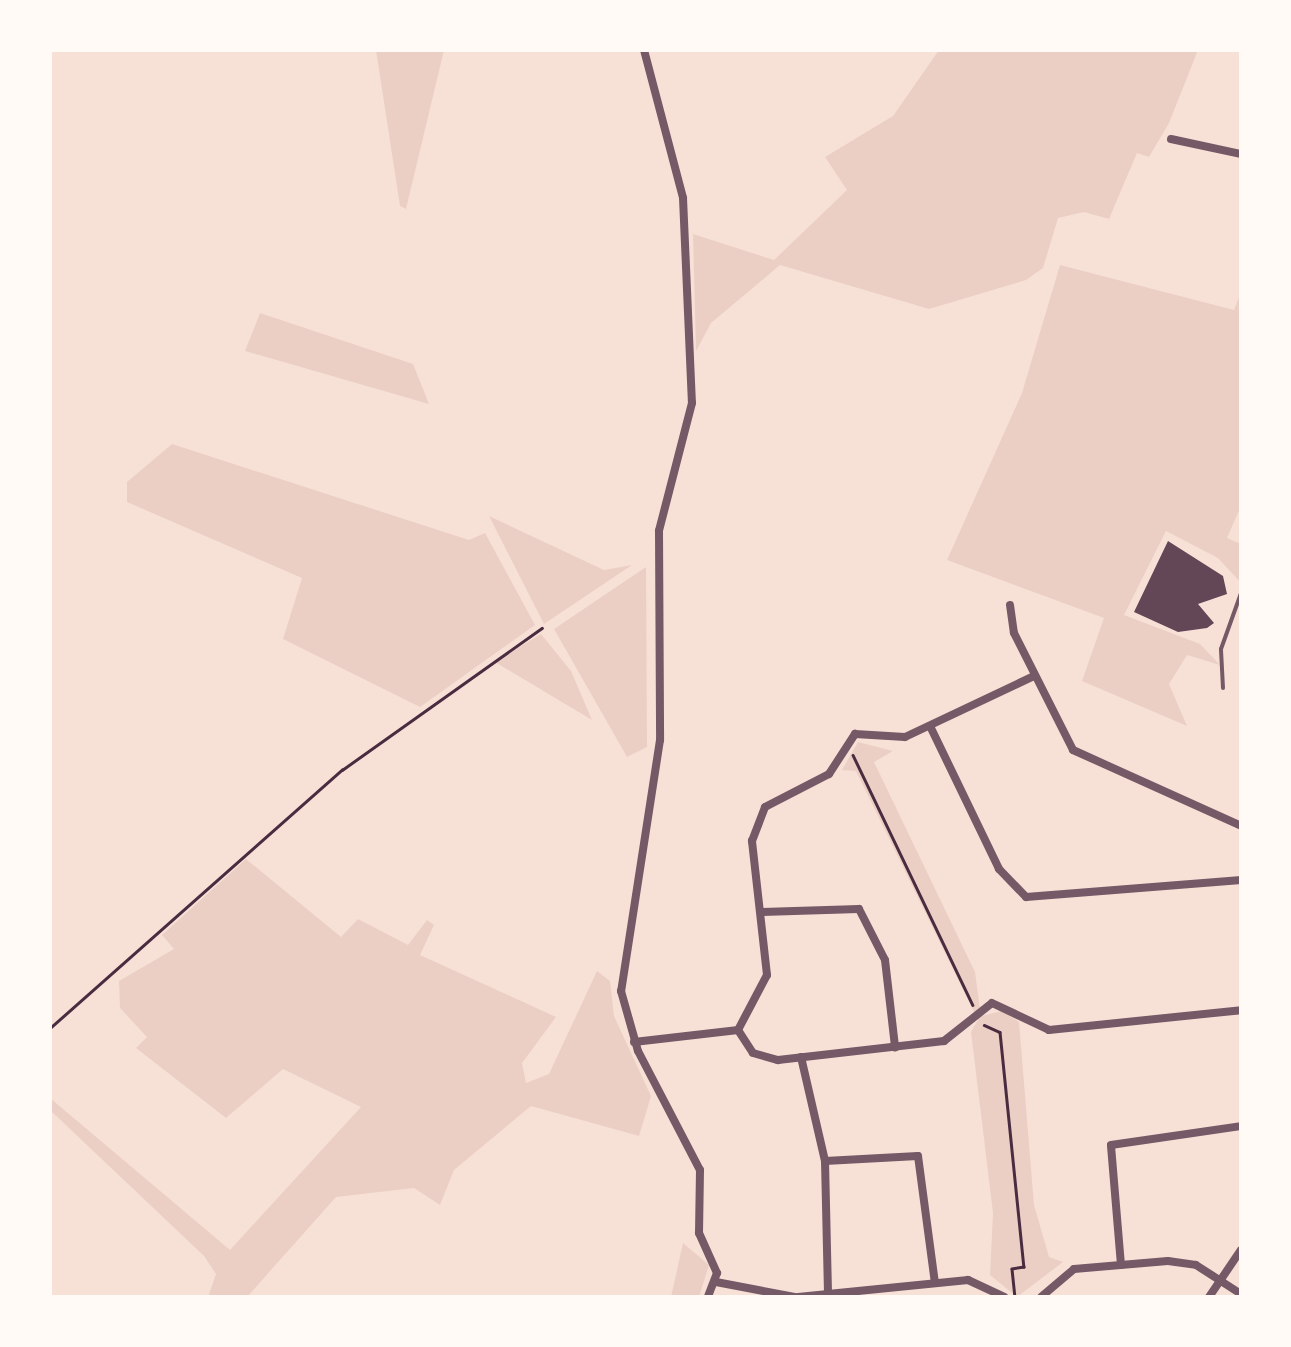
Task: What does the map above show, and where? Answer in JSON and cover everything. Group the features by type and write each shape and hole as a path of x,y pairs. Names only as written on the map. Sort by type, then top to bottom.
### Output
{"street":[{"path":"644,50 683,198 692,403 658,543 660,720 650,846 621,955 634,1042 697,1158 699,1236 716,1282 708,1297"},
{"path":"1170,139 1241,154"},
{"path":"1010,605 1034,676 1080,756 1241,826"},
{"path":"738,1030 766,979 752,841 765,807 829,774 855,734 900,739 1034,676"},
{"path":"930,726 1000,869 1026,897 1241,880"},
{"path":"760,912 859,909 885,960 895,1046"},
{"path":"738,1030 760,1058 802,1058 949,1040 992,1003 1049,1030 1241,1010"},
{"path":"634,1042 738,1030"},
{"path":"802,1058 825,1161 828,1296"},
{"path":"1121,1264 1111,1145 1241,1126"},
{"path":"825,1161 918,1156 935,1283"},
{"path":"1209,1297 1241,1250"},
{"path":"1041,1297 1070,1271 1180,1261 1241,1294"},
{"path":"716,1282 796,1297 977,1280 1004,1297"}],"lane":[{"path":"1223,688 1221,649 1241,593"}],"path":[{"path":"50,1028 342,770 542,628"}],"shaded area":[{"path":"376,50 444,50 406,209 400,206"},
{"path":"939,50 1198,50 1169,123 1149,157 1137,153 1109,219 1084,212 1058,218 1043,268 1026,280 929,309 780,265 711,323 696,351 693,234 774,260 847,190 825,157 893,116"},
{"path":"1060,265 1234,310 1241,292 1241,506 1227,538 1241,544 1241,583 1218,558 1166,531 1124,615 1200,644 1220,665 1187,655 1169,684 1187,726 1082,681 1104,618 947,560 1022,393"},
{"path":"260,313 413,364 429,404 245,351"},
{"path":"172,444 469,540 485,533 535,625 420,707 283,639 302,578 127,502 127,482"},
{"path":"489,516 604,570 632,565 544,624"},
{"path":"646,567 647,747 627,757 554,629"},
{"path":"541,634 571,671 592,720 495,662"},
{"path":"858,742 893,751 874,762 975,972 981,1016 1002,1011 1019,1022 1034,1205 1049,1257 1063,1262 1017,1297 990,1275 993,1213 971,1032 978,1020 856,771 842,770"},
{"path":"246,859 341,937 358,919 408,945 427,920 434,925 420,955 556,1017 522,1063 526,1083 549,1074 597,971 610,981 614,1016 651,1096 639,1136 531,1106 454,1170 440,1205 414,1188 336,1197 247,1297 208,1297 216,1274 204,1256 50,1110 50,1098 230,1250 361,1107 283,1069 226,1118 136,1048 147,1037 120,1008 119,981 174,949 162,935"},
{"path":"683,1243 709,1265 699,1297 671,1297"}],"building":[{"path":"1168,541 1223,576 1227,594 1198,604 1214,623 1207,628 1178,632 1134,612"}]}
